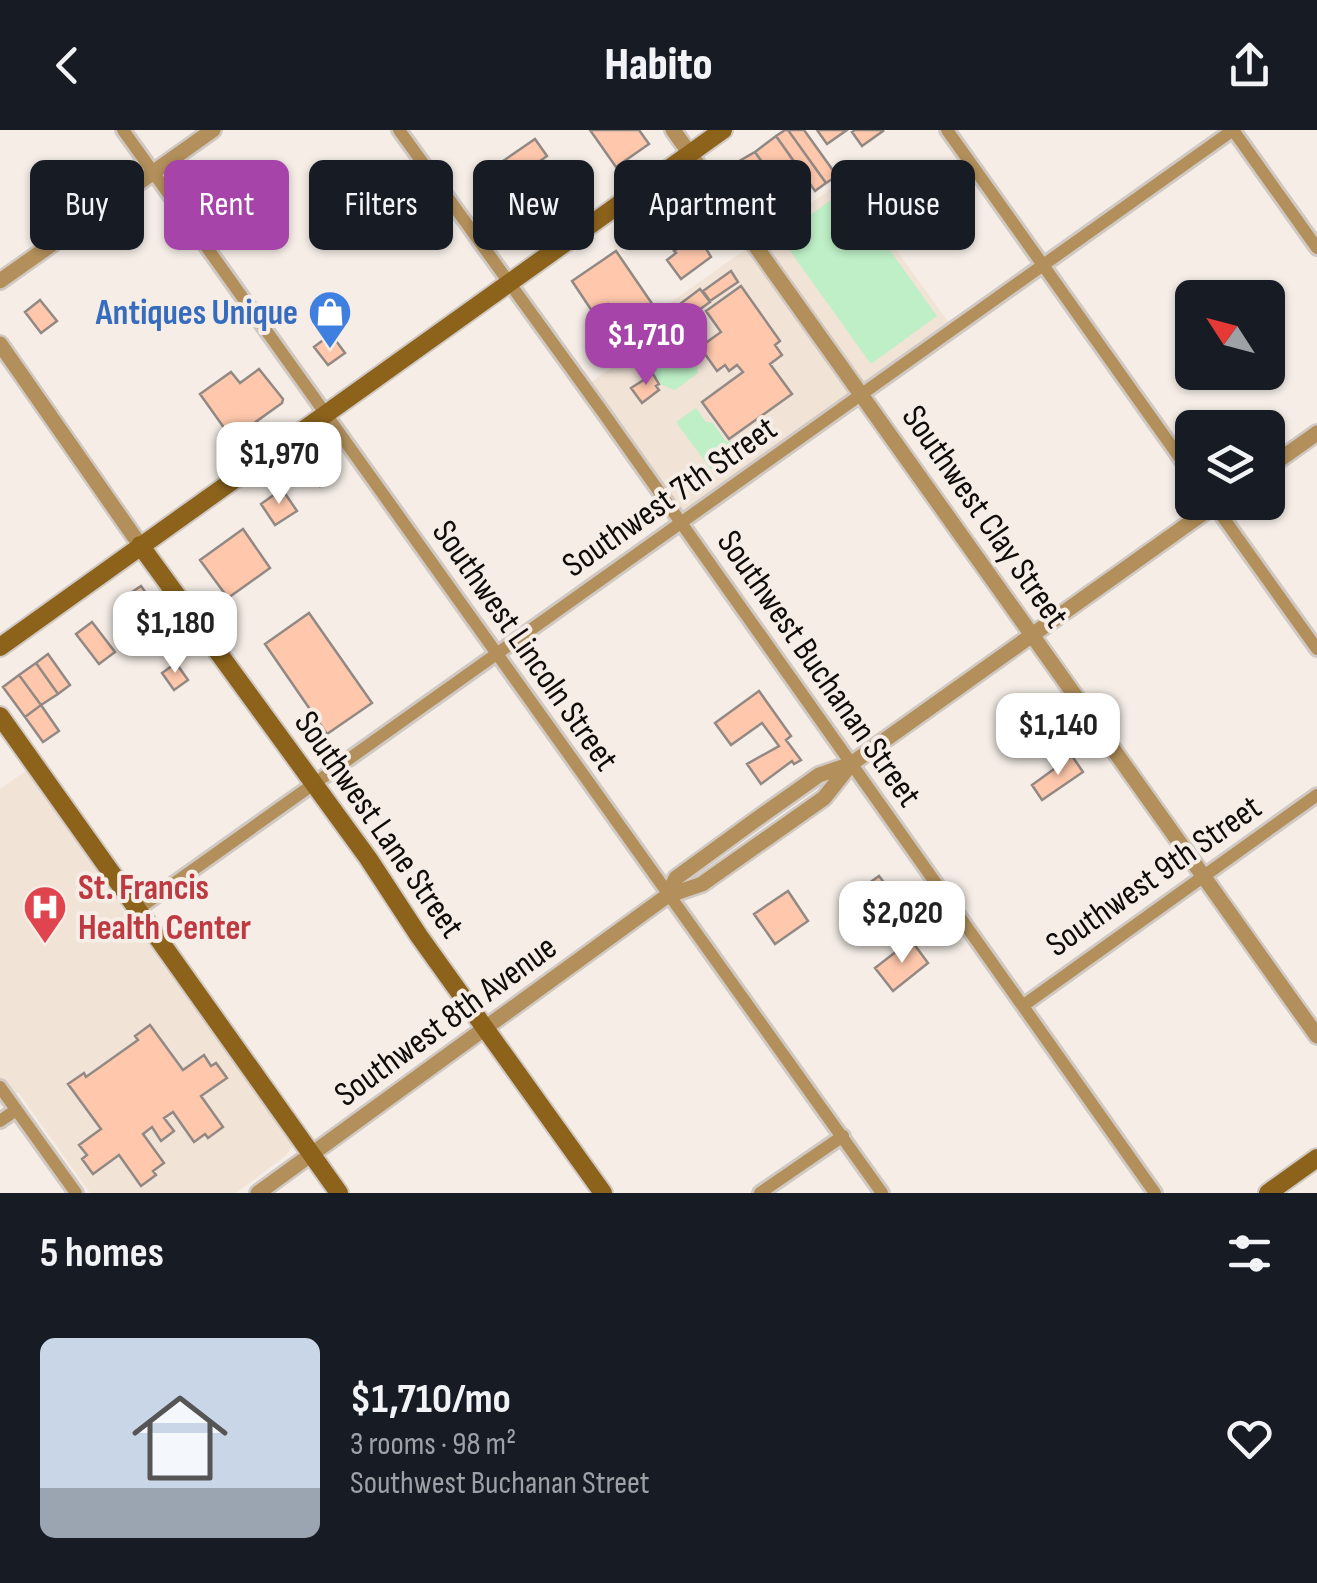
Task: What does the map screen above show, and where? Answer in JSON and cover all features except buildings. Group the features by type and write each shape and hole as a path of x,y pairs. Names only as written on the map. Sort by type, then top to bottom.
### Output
{"main road":[{"path":"0,646 723,130"},
{"name":"Southwest Lane Street","path":"140,545 315,784 603,1193"},
{"path":"0,716 339,1193"},
{"path":"1268,1193 1317,1158"}],"street":[{"name":"Southwest Lincoln Street","path":"123,130 882,1193"},
{"path":"0,281 213,130"},
{"name":"Southwest Buchanan Street","path":"398,130 1155,1193"},
{"name":"Southwest Clay Street","path":"673,130 1317,1036"},
{"path":"947,130 1175,451"},
{"path":"1233,130 1317,248"},
{"name":"Southwest 7th Street","path":"138,910 1233,130"},
{"name":"Southwest Lane Street","path":"0,344 140,545"},
{"path":"1285,456 1317,433"},
{"name":"Southwest 8th Avenue","path":"258,1193 667,896 676,878 754,821 820,776 851,764 1193,520"},
{"path":"1226,520 1317,649"},
{"name":"Southwest 9th Street","path":"1024,1004 1317,796"},
{"path":"0,1087 76,1193"},
{"path":"0,1121 16,1110"},
{"path":"760,1193 843,1136"}],"shaded area":[{"path":"831,189 831,250 896,250 954,330 681,524 584,387 678,321 667,305 745,250 811,250 811,203"},
{"path":"27,770 128,917 295,1144 236,1193 90,1193 18,1092 0,1107 0,789"}],"green space":[{"path":"831,200 831,250 890,250 937,316 871,364 789,250 811,250 811,214"},
{"path":"677,338 698,373 675,390 662,385 653,372 658,368 649,356 663,341"},
{"path":"696,408 742,455 715,475 676,422"}],"place":[{"name":"Antiques Unique","path":"330,350"},
{"name":"St. Francis Health Center","path":"45,945"}]}
